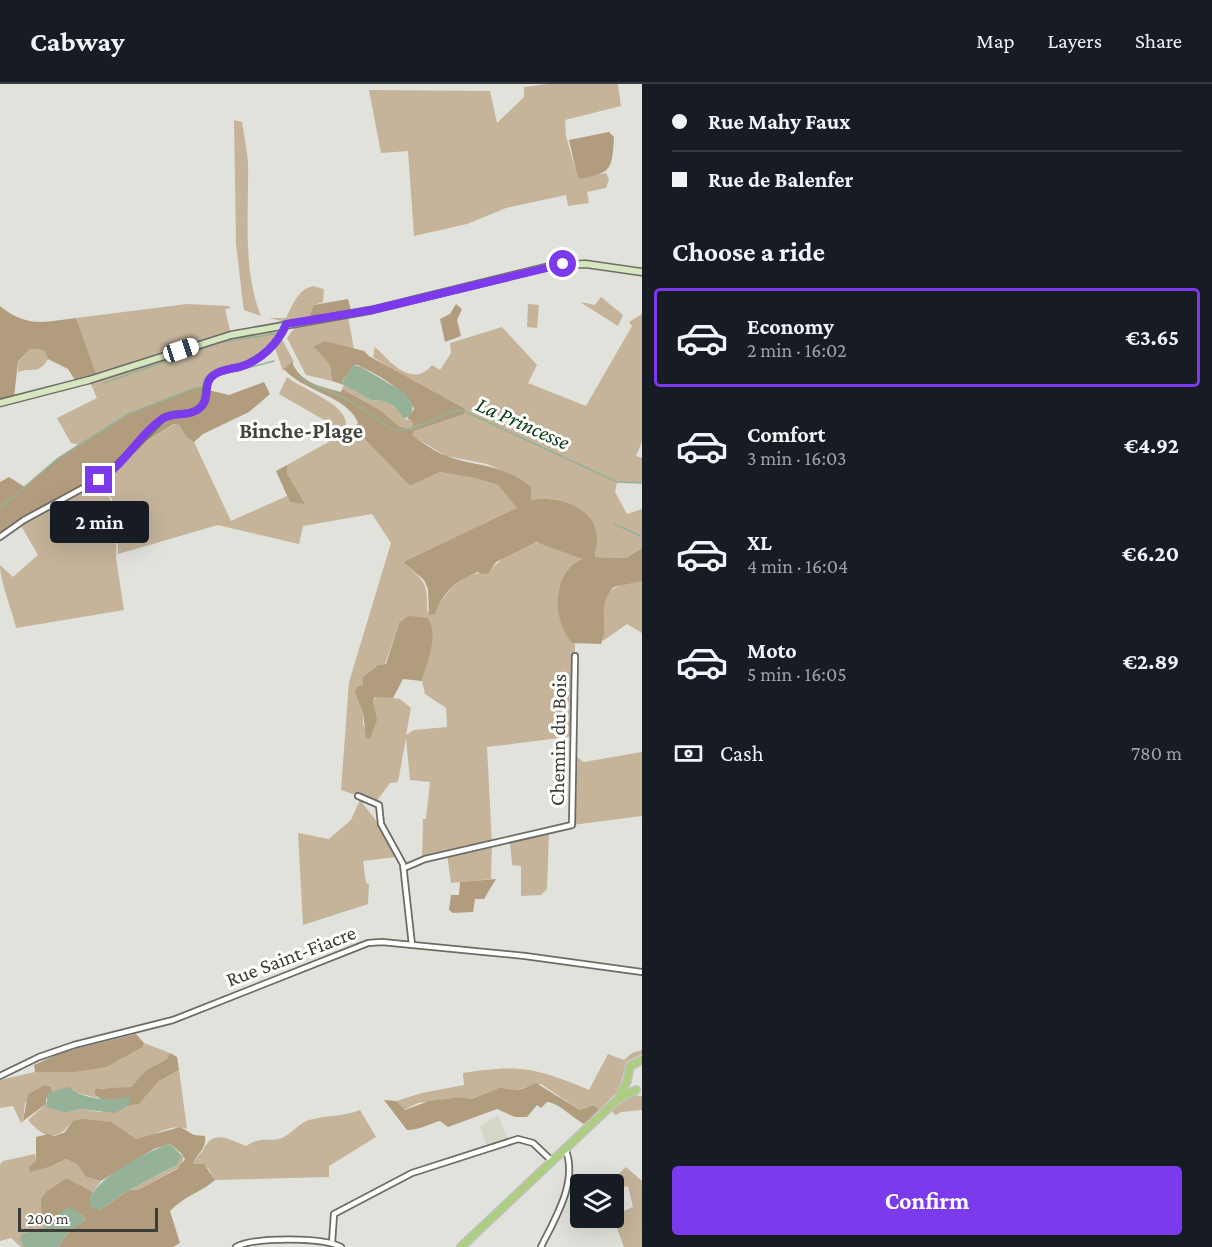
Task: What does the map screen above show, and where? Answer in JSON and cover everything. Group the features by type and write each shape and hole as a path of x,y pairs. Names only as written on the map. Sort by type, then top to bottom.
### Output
{"main road":[{"path":"461,1247 618,1099 627,1081 630,1066 642,1060"},
{"path":"618,1099 639,1091 627,1081"}],"street":[{"path":"0,403 89,380 203,342 286,324 384,307 555,265 586,264 642,272"},
{"path":"0,537 24,520 103,477 159,421 169,415 191,413 200,408 207,398 210,378 218,372 256,359 279,339 286,324"},
{"name":"Chemin du Bois","path":"404,868 425,859 572,825 575,656"},
{"path":"358,796 379,805 381,824 404,868 411,945"},
{"name":"Rue Saint-Fiacre","path":"0,1076 39,1057 74,1045 173,1020 354,947 375,942 642,972"},
{"path":"332,1243 334,1214 412,1173 518,1139 533,1143 552,1161"},
{"path":"541,1247 566,1195 568,1166 565,1148"},
{"path":"236,1247 261,1239 332,1243 341,1247"}],"shaded area":[{"path":"549,84 618,84 621,106 565,120 566,136 577,175 580,179 606,173 609,179 606,188 587,192 589,203 568,206 566,195 506,208 467,224 414,236 408,151 381,153 369,90 490,91 497,123 524,97 524,87"},
{"path":"234,120 242,122 247,153 249,260 255,298 261,316 244,310 243,304 236,244"},
{"path":"609,132 614,137 609,167 599,174 580,179 577,175 569,140"},
{"path":"313,286 324,289 323,302 314,305 314,320 285,322 269,318 286,318 299,294"},
{"path":"601,297 623,315 618,326 580,302 595,305"},
{"path":"348,299 351,310 348,313 314,320 310,315 314,305"},
{"path":"187,304 229,306 231,308 225,309 231,335 275,329 278,334 277,342 283,341 294,362 283,371 274,345 256,359 221,371 210,378 207,387 195,388 128,414 80,445 71,443 57,418 97,398 89,380 96,377 76,318"},
{"path":"456,304 462,309 457,320 461,336 445,342 440,319 450,314"},
{"path":"528,304 539,305 537,328 527,327"},
{"path":"0,306 27,321 45,322 76,318 97,377 77,383 68,369 48,359 44,350 30,349 18,362 14,397 0,403"},
{"path":"642,314 642,442 636,456 642,458 642,483 617,482 615,492 627,514 642,509 642,548 626,558 595,557 597,540 595,527 590,518 573,505 551,499 531,500 507,473 487,464 446,456 411,435 414,431 463,414 373,357 375,347 395,366 409,374 424,372 432,365 440,370 451,353 450,343 502,327 537,365 528,383 586,406 632,326 629,322"},
{"path":"348,317 354,349 325,341 313,346 330,365 332,381 306,375 287,338 296,326"},
{"path":"325,341 364,351 369,356 465,409 464,414 414,431 412,435 444,455 499,469 520,479 531,487 531,500 562,501 582,511 595,527 597,540 595,557 626,558 642,548 642,581 614,587 605,601 601,644 572,643 565,633 558,610 560,586 565,575 582,559 536,542 496,562 489,573 478,572 457,583 447,593 435,614 429,615 428,589 424,580 403,562 517,508 498,485 475,478 440,472 410,486 354,428 358,423 345,406 292,377 284,369 292,362 306,380 341,392 342,389 380,410 399,426 412,430 413,422 407,418 414,409 411,403 406,396 381,377 357,365 353,366 342,382 344,385 332,381 330,365 313,346"},
{"path":"30,349 44,350 48,359 38,369 18,372 18,363"},
{"path":"353,365 361,367 405,393 413,405 411,414 404,419 394,406 383,401 371,400 344,385 342,383"},
{"path":"287,377 340,410 345,417 346,425 342,429 338,428 279,394"},
{"path":"264,382 270,394 249,412 203,434 194,442 187,438 179,425 174,424 132,450 109,472 0,537 0,482 9,477 25,487 57,459 128,414 195,388 207,387 208,390 229,395"},
{"path":"344,385 371,400 383,401 394,406 404,419 413,421 412,430 399,426 380,410 342,389"},
{"path":"175,424 179,425 187,438 194,442 231,521 287,496 290,502 304,503 286,474 287,465 354,428 410,486 440,472 476,478 498,485 518,508 403,562 423,582 427,593 427,611 435,614 444,597 456,584 471,575 489,573 503,558 524,545 537,543 548,545 583,560 559,588 558,597 558,607 575,644 575,736 487,747 492,844 491,879 451,883 447,854 422,861 423,819 426,819 430,782 410,780 406,738 398,782 390,783 376,802 341,790 349,682 391,543 372,514 303,526 299,544 218,525 118,554 117,522 116,558 124,610 16,628 0,565 13,577 38,555 20,524 95,483 107,492 116,517 112,499 99,480 132,450","holes":["399,623 432,643 422,681 425,694 446,708 447,727 414,730 406,735 411,708 400,699 377,696 373,701 376,720 370,739 363,724 363,677 378,665 385,664"]},
{"path":"287,465 287,474 305,504 290,502 276,471"},
{"path":"642,581 642,633 627,624 603,641 602,616 605,598 617,587"},
{"path":"408,616 428,618 431,625 431,650 422,681 403,679 393,698 375,697 373,701 377,720 370,739 366,738 363,712 355,692 357,687 363,685 363,677 378,665 386,664 399,623"},
{"path":"642,752 642,816 572,825 575,756 584,762"},
{"path":"360,800 381,827 395,857 363,861 366,883 369,884 368,904 303,925 298,833 329,839 351,820"},
{"path":"549,832 547,889 541,895 521,896 521,866 512,865 510,841"},
{"path":"496,879 484,899 475,899 473,912 453,913 449,910 451,895 459,895 460,882"},
{"path":"136,1034 144,1043 143,1047 106,1067 74,1072 35,1072 34,1065 63,1052"},
{"path":"144,1043 170,1053 167,1059 145,1071 131,1087 120,1090 102,1088 95,1095 97,1098 78,1093 73,1089 25,1103 21,1123 13,1106 0,1108 0,1080 35,1072 74,1072 128,1055 143,1047"},
{"path":"642,1050 642,1054 626,1062 619,1090 599,1110 594,1105 580,1110 541,1084 511,1091 501,1087 472,1099 462,1097 418,1103 404,1110 396,1101 422,1093 464,1085 463,1073 500,1069 541,1073 589,1090 608,1054 624,1060 632,1053"},
{"path":"170,1053 177,1057 179,1070 159,1081 139,1104 123,1107 116,1102 101,1099 95,1095 95,1089 131,1087 145,1071 167,1059"},
{"path":"179,1070 187,1129 174,1127 136,1139 112,1122 73,1121 61,1133 50,1136 39,1131 28,1120 46,1104 47,1107 65,1113 80,1109 100,1112 139,1104 159,1081"},
{"path":"536,1083 580,1110 594,1105 599,1110 584,1124 561,1108 547,1102 541,1108 537,1105 527,1117 515,1117 497,1109 448,1127 440,1121 407,1130 384,1100 396,1101 405,1110 429,1101 462,1097 472,1099 501,1087 511,1090"},
{"path":"45,1085 51,1087 52,1094 46,1099 46,1104 23,1121 28,1094"},
{"path":"68,1087 80,1094 98,1099 117,1099 129,1096 129,1105 115,1113 80,1109 65,1113 46,1107 48,1093"},
{"path":"632,1095 642,1096 642,1110 621,1112 616,1115 611,1111"},
{"path":"360,1110 376,1137 329,1166 329,1177 215,1180 208,1168 194,1165 208,1142 218,1137 246,1146 257,1141 282,1138 309,1120"},
{"path":"498,1115 508,1139 487,1147 480,1126"},
{"path":"83,1119 112,1122 136,1139 180,1127 194,1135 205,1136 203,1148 194,1164 204,1164 215,1180 170,1211 180,1243 173,1247 58,1247 70,1230 85,1220 82,1215 69,1208 47,1221 41,1218 41,1198 48,1190 67,1178 93,1192 90,1198 100,1210 129,1190 138,1190 177,1169 185,1159 170,1144 154,1149 101,1181 86,1177 77,1164 66,1159 52,1166 30,1172 29,1167 36,1161 36,1137 48,1134 55,1136 65,1132 73,1121"},
{"path":"170,1144 181,1155 177,1165 129,1190 100,1210 91,1207 91,1198 96,1188 107,1178 149,1152"},
{"path":"179,1153 184,1156 181,1166 138,1190 129,1190 174,1167"},
{"path":"35,1154 36,1161 52,1166 66,1159 77,1164 86,1177 101,1181 93,1192 67,1178 48,1190 41,1217 47,1221 44,1228 22,1237 24,1247 21,1247 11,1238 0,1241 0,1164 3,1161"},
{"path":"626,1167 642,1181 642,1247 624,1247 617,1228 624,1228 624,1211 633,1207 628,1186 624,1187 624,1174 619,1174"},
{"path":"69,1207 82,1215 85,1221 70,1230 58,1247 24,1247 20,1239 22,1234 44,1228 47,1221"}],"waterway":[{"path":"104,383 219,343 273,334 277,336"},
{"name":"La Princesse","path":"210,385 216,376 274,361"},
{"name":"La Princesse","path":"296,375 308,383 347,399 393,430 406,430 459,410 464,411 617,482 642,483"},
{"name":"La Princesse","path":"0,508 57,459 128,414 195,388 206,387"},
{"path":"614,524 641,536"}],"district":[{"name":"Binche-Plage","path":"301,430"}],"route":[{"path":"99,480 114,468 159,421 169,415 191,413 200,408 207,398 207,383 210,378 218,372 243,366 256,359 279,339 286,324 372,310 563,264"}]}
